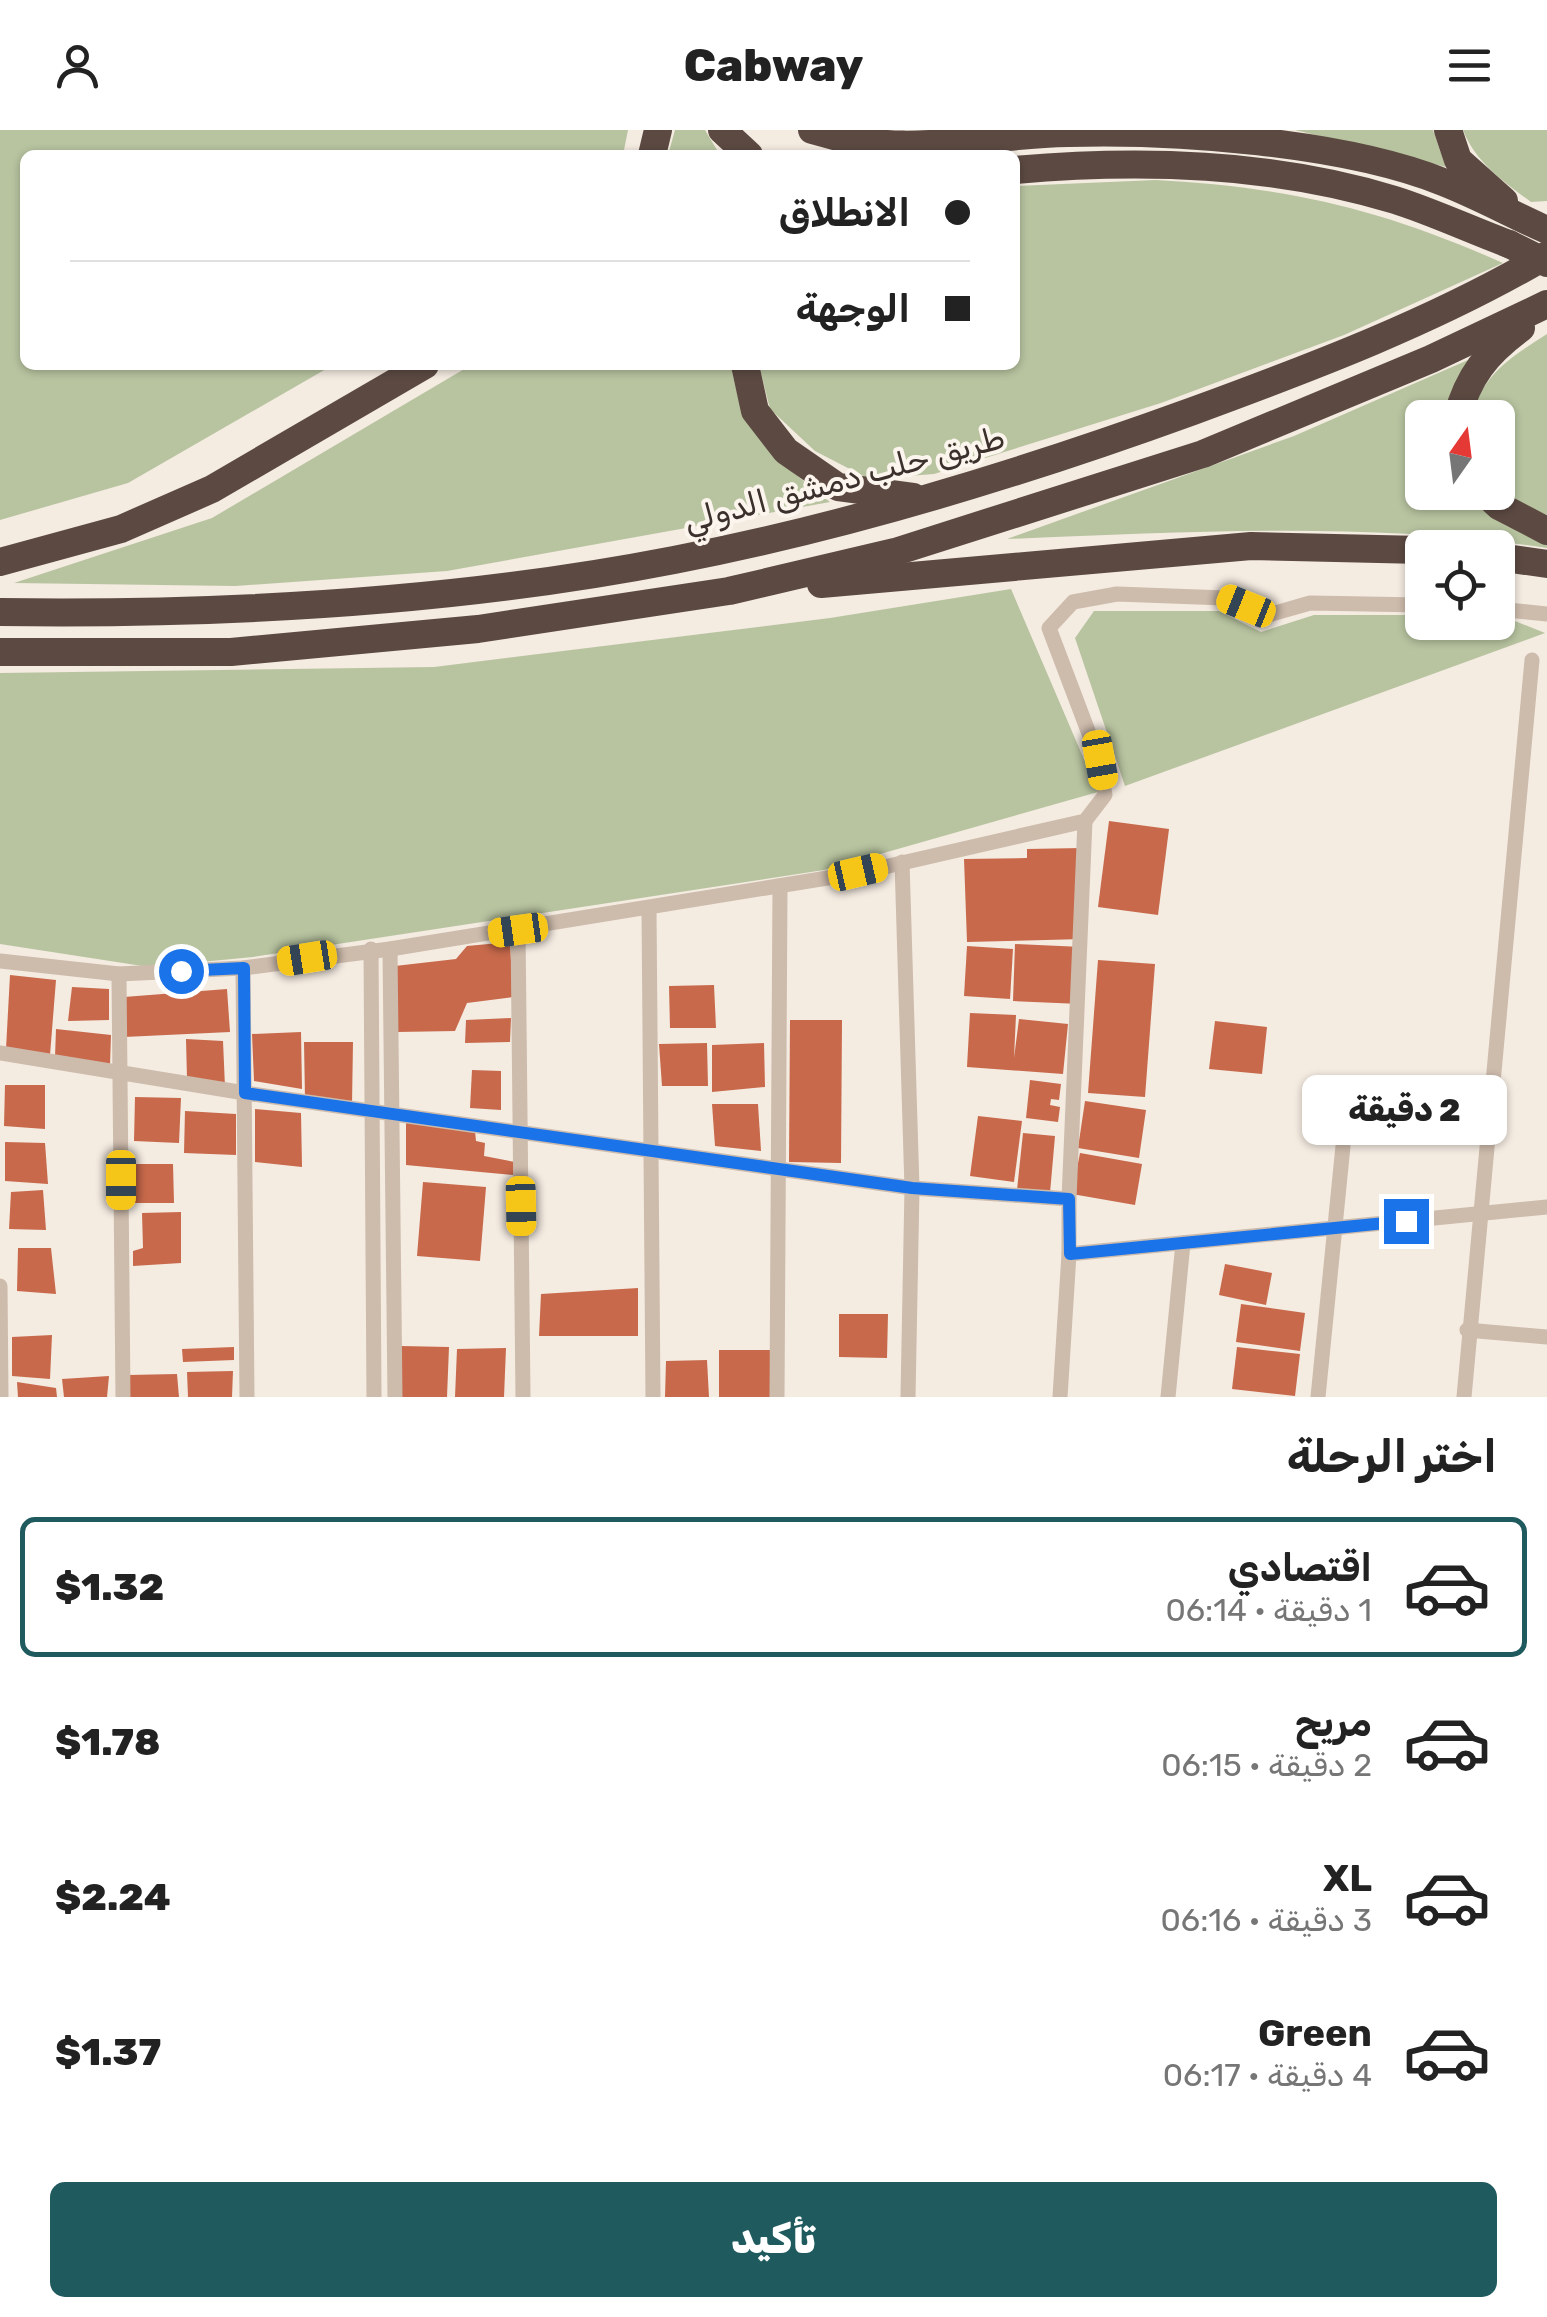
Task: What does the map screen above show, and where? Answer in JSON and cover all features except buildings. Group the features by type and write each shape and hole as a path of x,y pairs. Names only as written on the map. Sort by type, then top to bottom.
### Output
{"highway":[{"path":"722,130 744,150"},
{"path":"812,130 854,143 915,148 1064,133 1168,131 1356,159 1440,181 1540,227"},
{"path":"1448,130 1458,160 1540,227"},
{"path":"1020,170 1181,164 1291,176 1395,200 1509,244 1547,263"},
{"name":"طريق حلب دمشق الدولي","path":"0,612 153,614 448,594 673,560 838,524 1103,444 1277,380 1496,285 1547,255"},
{"path":"1463,400 1472,375 1486,356 1547,306"},
{"path":"729,591 895,552 1204,454 1547,306"},
{"path":"0,562 120,529 212,489 416,370"},
{"path":"746,370 755,410 786,451 838,487 925,498"},
{"path":"1508,510 1547,530"},
{"path":"0,652 231,652 478,630 729,591 1251,546 1405,550"},
{"path":"1515,559 1547,564"}],"street":[{"path":"1060,1397 1070,1254 1085,821 1106,795 1100,760 1049,628 1073,602 1117,594 1224,598 1268,616 1310,603 1405,606"},
{"path":"1515,611 1547,614"},
{"path":"1464,1397 1532,660"},
{"path":"0,961 119,974 244,968 649,909 902,862 1085,821"},
{"path":"902,862 912,1188 908,1397"},
{"path":"777,1397 780,886"},
{"path":"649,909 654,1397"},
{"path":"518,930 523,1397"},
{"path":"371,949 374,1397"},
{"path":"390,949 395,1397"},
{"path":"244,968 247,1397"},
{"path":"119,974 123,1397"},
{"path":"0,1053 245,1093 912,1188 1069,1199"},
{"path":"1318,1397 1343,1146"},
{"path":"1070,1254 1547,1207"},
{"path":"1168,1397 1183,1243"},
{"path":"0,1286 1,1397"},
{"path":"1468,1330 1547,1337"}],"green space":[{"path":"0,130 628,130 624,150 20,150 20,370 324,370 128,483 0,520"},
{"path":"675,130 705,130 717,150 669,150"},
{"path":"1295,130 1433,130 1446,167"},
{"path":"1463,130 1547,130 1547,201 1531,202 1501,179 1475,152"},
{"path":"1156,180 1249,188 1375,215 1503,263 1344,335 1161,403 934,474 869,479 815,451 770,409 760,370 1020,370 1020,186"},
{"path":"1547,334 1547,515 1515,502 1515,400 1477,400 1491,378 1520,351"},
{"path":"1468,360 1455,400 1405,400 1405,510 1490,510 1505,525 1547,540 1547,548 1515,544 1515,530 1210,532 1007,539 1294,436"},
{"path":"463,370 732,370 744,411 764,444 830,502 447,571 235,586 14,583 212,518"},
{"path":"1011,589 1098,792 824,870 253,957 149,967 0,944 0,673 434,667 830,618"},
{"path":"1094,611 1219,611 1261,632 1314,615 1405,615 1405,640 1515,640 1515,621 1545,633 1125,786 1075,638"}],"route":[{"path":"181,971 244,968 245,1093 912,1188 1069,1199 1070,1254 1406,1221"}]}
